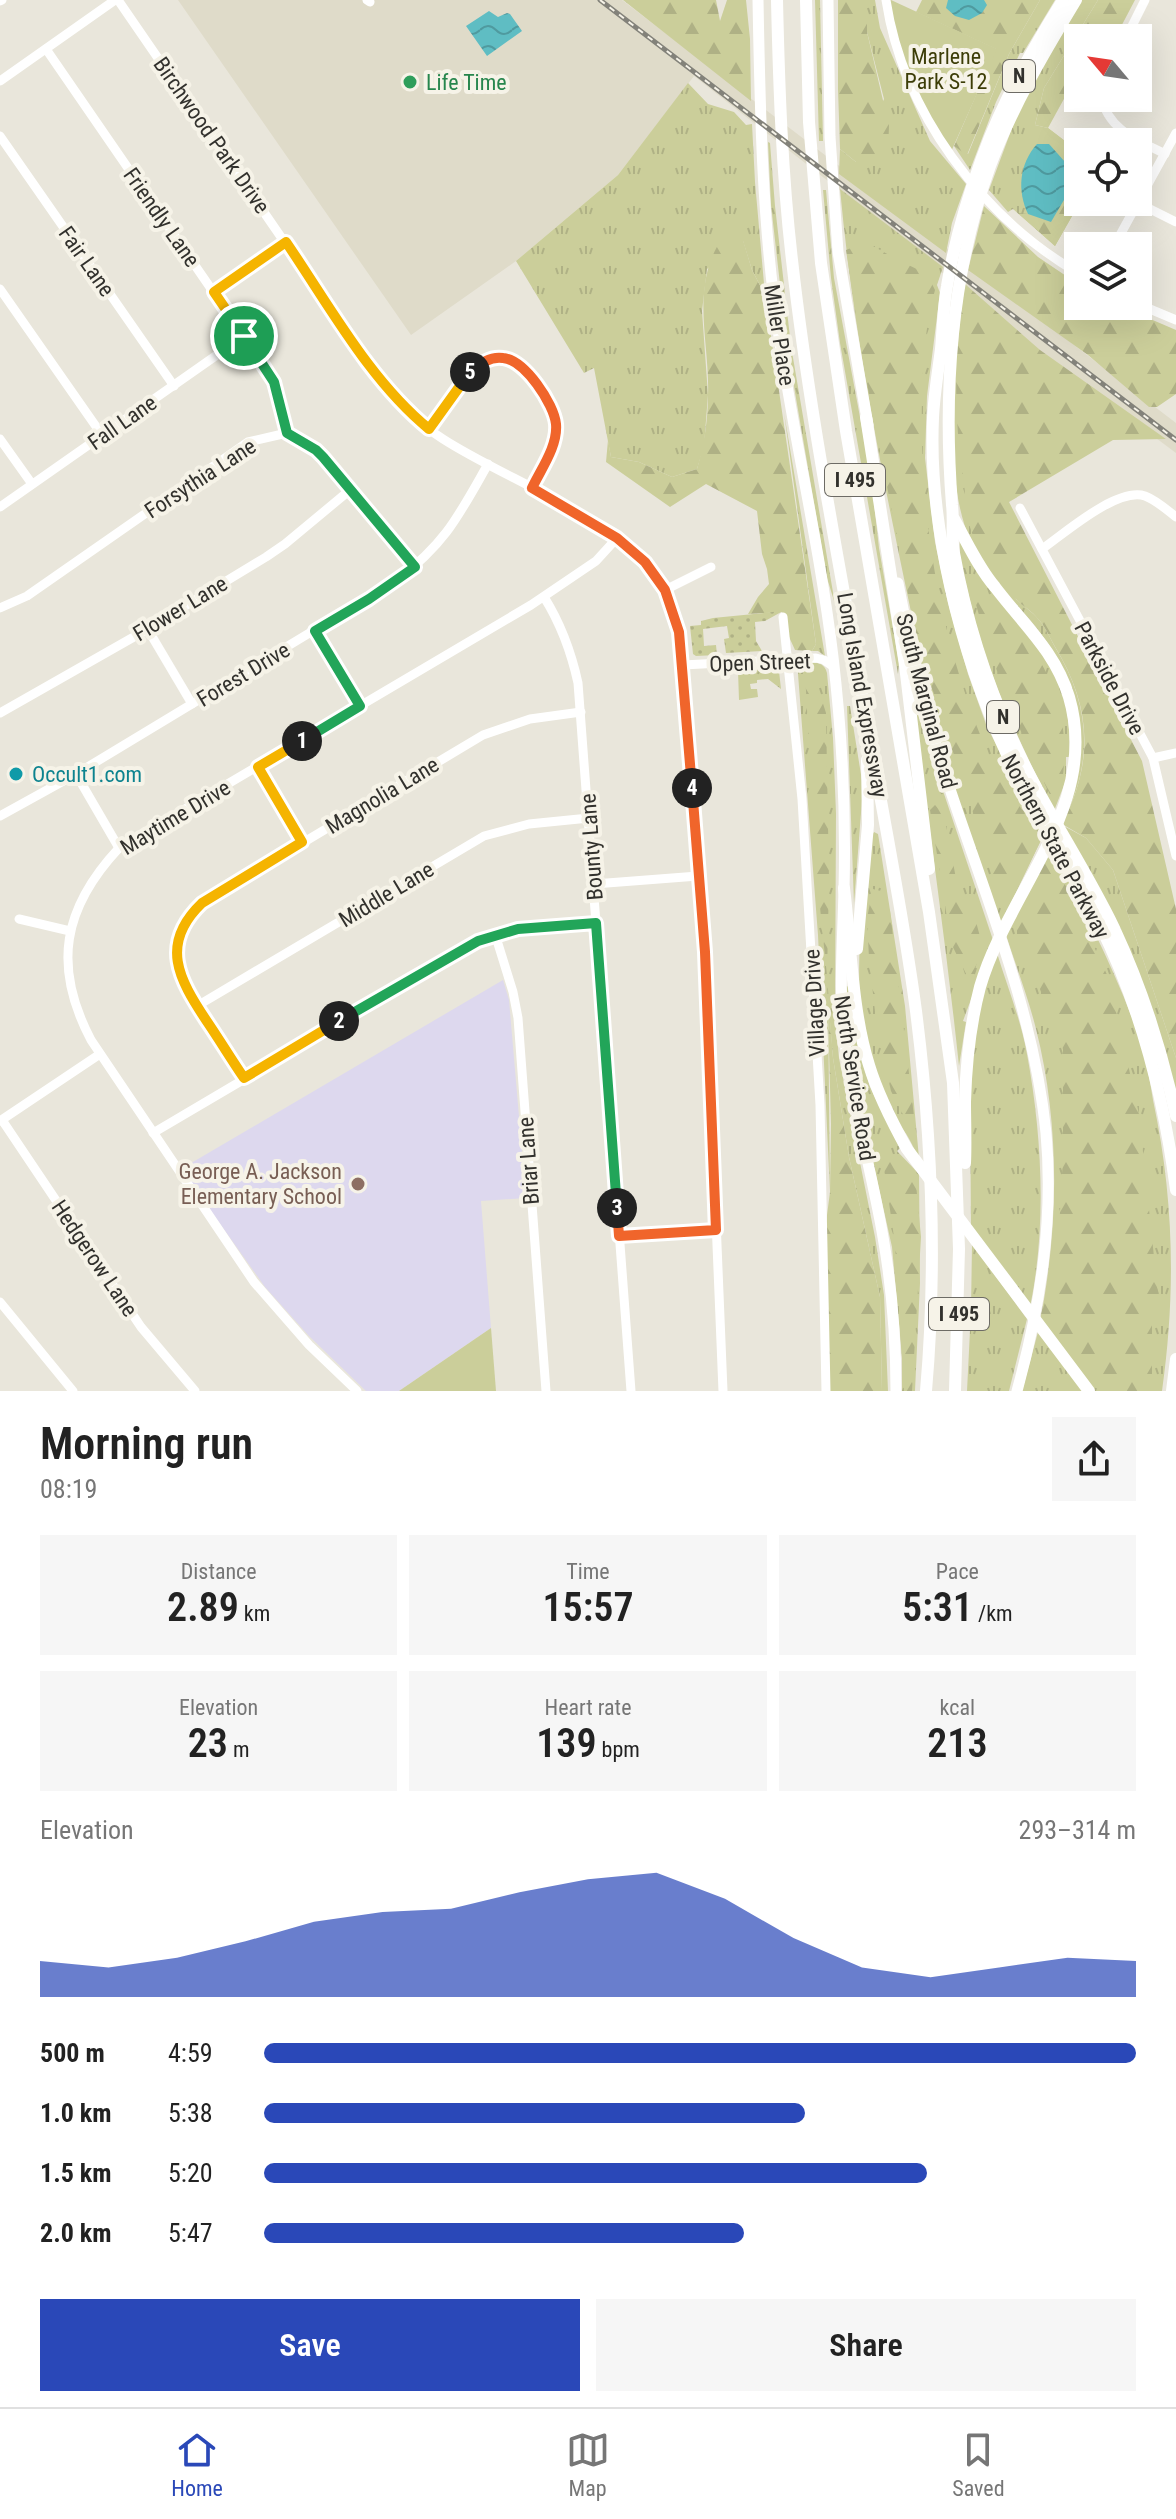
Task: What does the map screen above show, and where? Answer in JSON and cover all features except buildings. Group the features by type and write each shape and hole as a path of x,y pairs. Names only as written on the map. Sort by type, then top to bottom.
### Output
{"highway":[{"name":"Long Island Expressway","path":"777,0 783,163 803,345 916,1008 931,1202 926,1391"},
{"name":"Long Island Expressway","path":"806,0 812,182 834,355 929,912 961,1159"},
{"name":"Northern State Parkway","path":"1063,0 1013,89 970,210 952,287 933,420 939,516 953,599 976,680 998,735 1100,925 1131,998 1163,1106 1176,1190"},
{"name":"Northern State Parkway","path":"987,160 1076,0"},
{"name":"Northern State Parkway","path":"952,287 947,400 953,548 979,653 1002,716 1025,764 1108,917 1134,974 1161,1053 1176,1116"},
{"path":"866,417 905,665 931,885 929,912"},
{"path":"954,519 995,588 1041,641 1062,676 1075,731 1074,767 1064,809 992,953 981,984 968,1049 961,1159"},
{"path":"854,975 868,825 867,765 859,673"},
{"path":"844,888 858,1020 868,1063 885,1108 907,1149 1089,1391"},
{"name":"I 495","path":"955,1391 961,1159"},
{"path":"1172,1391 1176,1359"}],"main road":[{"name":"Miller Place","path":"758,0 761,143 771,279 818,551 834,667"},
{"name":"South Marginal Road","path":"828,0 830,137 842,277 907,634 924,704 1005,949 1037,1068 1046,1135 1046,1241 1030,1346 1017,1391"},
{"name":"North Service Road","path":"834,667 840,725 844,1040 853,1099 883,1235 891,1292 896,1391"}],"street":[{"path":"0,81 116,0"},
{"name":"Birchwood Park Drive","path":"116,0 380,381 406,411 429,429 617,538 645,562 665,590 679,632 683,665 705,952 723,1391"},
{"path":"886,0 897,48 910,83 960,170 1033,242 1064,263"},
{"path":"1133,24 1145,0"},
{"name":"Friendly Lane","path":"46,49 274,382 287,433"},
{"path":"1106,112 1126,134 1165,154"},
{"path":"1152,178 1176,133"},
{"name":"Fair Lane","path":"0,136 174,386"},
{"path":"1152,210 1176,222"},
{"path":"214,292 286,242"},
{"path":"0,289 102,435"},
{"path":"1152,310 1176,320"},
{"name":"Fall Lane","path":"0,507 244,336"},
{"path":"501,357 502,346"},
{"path":"429,429 470,373 481,363 501,357 510,359 523,369 546,398 555,420 555,442 532,488"},
{"path":"287,433 316,450 415,567"},
{"name":"Forsythia Lane","path":"0,608 27,596 248,442 287,433"},
{"path":"0,439 32,484"},
{"name":"Forest Drive","path":"0,816 369,599 415,567 448,533 488,464"},
{"name":"Flower Lane","path":"0,713 276,551 350,490"},
{"path":"1042,549 1110,502 1126,495 1150,498 1176,517"},
{"name":"Parkside Drive","path":"1020,508 1153,758 1176,856"},
{"name":"Maytime Drive","path":"357,1391 309,1345 254,1282 100,1054 80,1019 71,993 68,963 70,931 86,889 119,848 544,597 596,561 617,538"},
{"path":"665,590 711,567"},
{"name":"Bounty Lane","path":"544,597 563,630 578,683 631,1391"},
{"name":"Village Drive","path":"783,617 802,799 820,1105 826,1391"},
{"path":"147,628 192,704"},
{"path":"315,631 360,706"},
{"name":"Open Street","path":"683,665 816,658 834,667"},
{"name":"Magnolia Lane","path":"244,1078 185,990 178,964 179,941 187,921 202,903 483,735 530,719 581,712"},
{"path":"1153,758 1176,753"},
{"path":"258,767 302,842"},
{"path":"76,774 119,848"},
{"name":"Middle Lane","path":"197,1006 484,836 529,824 589,818"},
{"path":"594,884 698,876"},
{"path":"19,919 70,931"},
{"path":"153,1133 463,948 495,934 518,929 596,923"},
{"name":"Briar Lane","path":"495,934 518,1018 546,1391"},
{"path":"1,1120 100,1054"},
{"name":"Hedgerow Lane","path":"1,1120 141,1327 195,1391"},
{"path":"619,1236 716,1230"},
{"path":"0,1302 73,1391"}],"shaded area":[{"path":"178,0 622,0 1176,423 1176,453 1032,345 969,292 910,250 842,192 694,76 618,175 516,261 411,335"},
{"name":"George A. Jackson Elementary School","path":"503,980 509,1000 526,1198 481,1201 491,1328 399,1391 366,1391 309,1336 265,1287 181,1169"}],"green space":[{"path":"623,0 716,0 720,21 727,0 746,0 751,101"},
{"path":"815,0 820,0 823,141 819,141"},
{"path":"838,0 867,0 867,32 889,126 888,151 874,166 856,162 840,149"},
{"path":"867,0 875,0 880,28 930,141 966,184 952,223 946,253 839,174 840,149 856,162 884,99 867,32"},
{"name":"Marlene Park S-12","path":"886,0 997,49 950,154 910,83"},
{"path":"922,0 1040,0 1009,54 967,155 954,146 996,49 916,12"},
{"path":"1040,0 1055,0 1023,53 1020,53 996,102 970,170 954,146 968,154 1009,54"},
{"path":"1081,0 1098,0 1083,24 1067,24"},
{"path":"1098,0 1135,0 1122,24 1083,24"},
{"path":"1064,29 1064,55 1044,88 1035,125 1048,128 1064,140 1064,216 1072,216 1055,246 1013,209 1008,212 989,190 1024,96"},
{"path":"1064,55 1064,99 1048,128 1035,125 1044,88"},
{"path":"688,83 708,104 734,112 746,125 752,124 765,295 752,270 743,241 707,269 702,311 708,395 704,446 697,469 672,477 639,462 611,457 594,368 584,373 516,261 618,175"},
{"path":"1048,128 1064,140 1064,162 1049,144"},
{"path":"768,142 791,346 835,604 827,578 787,346 771,205"},
{"path":"840,189 943,267 937,285 940,293 927,396 925,458 935,542 948,603 987,727 1043,833 1000,925 941,747 927,691 932,689 924,673 864,372"},
{"path":"823,190 826,190 834,278 871,476 879,548 899,663 898,674 840,343"},
{"path":"1063,202 1064,216 1072,216 1055,246 1018,213 1038,219"},
{"path":"984,206 1038,257 1064,275 1064,320 1152,320 1176,330 1176,394 1157,407 1149,407 1088,355 968,270"},
{"path":"723,237 743,240 752,270 765,295 816,644 812,651 795,650 782,612 748,614 769,584 757,511 706,484 670,507 606,462 608,440 611,457 639,462 672,477 697,469 708,404 704,294 713,256"},
{"path":"866,242 927,274 935,290 924,358 922,444 924,490 936,581 958,670 989,756 1006,787 1042,838 1006,913 933,691 923,671 864,368 846,250"},
{"path":"965,284 1040,350 1166,439 1113,440 1009,502 1142,761 1176,909 1176,1058 1113,870 1086,838 1062,824 1073,800 1084,755 1084,733 1076,689 1045,628 996,576 970,527 960,458 957,408 957,360"},
{"path":"957,337 1016,599 1037,617 1046,630 1067,669 1081,713 1083,756 1072,801 1062,824 1078,769 1078,717 1062,667 1048,643 983,564 963,520 954,469 953,441"},
{"path":"784,413 825,656 812,651 816,644"},
{"path":"960,541 1022,621 1055,672 1063,692 1070,757 1066,757 1066,780 1054,811 995,683 977,629 960,556"},
{"path":"975,583 985,588 988,597 1027,642 1054,691 1064,746 1062,783 1057,801 1053,801 1040,775 1006,695 978,613 971,585"},
{"path":"783,611 765,621 755,622 756,641 762,651 726,653 724,639 729,638 727,626 703,629 704,646 716,645 717,655 693,654 690,626 701,625 701,621 713,618"},
{"path":"802,663 821,664 827,673 836,813 835,1015 839,1058 884,1295 888,1391 882,1391 880,1297 849,1157 833,1058 828,998 830,1192 818,935 798,674"},
{"path":"777,668 781,689 768,679 757,680 757,683 750,684 751,689 757,689 758,697 739,700 738,671"},
{"path":"909,668 934,764 993,940 963,1021 966,1022 959,1066 948,966"},
{"path":"805,672 813,672 826,713 827,976 815,858"},
{"path":"847,706 850,706 863,787 854,904"},
{"path":"935,805 944,814 957,884 972,907 982,944 971,984 951,943 930,810"},
{"path":"1064,826 1086,838 1113,870 1176,1058 1176,1094"},
{"path":"874,832 878,834 905,1006 919,1158 896,1123 869,1051 862,1016 860,939"},
{"path":"1051,846 1112,969 1133,1020 1147,1066 1165,1173 1171,1245 1169,1318 1162,1391 1094,1391 1040,1321 1051,1249 1053,1138 1036,1029 1006,935"},
{"path":"1049,850 1109,979 1139,1114 1158,1295 1152,1323 1152,1391 1106,1391 1041,1315 1057,1264 1063,1158 1063,1049 1013,919"},
{"path":"873,889 881,891 890,911 917,1142 891,1091 877,1029 867,918"},
{"path":"997,953 1024,1041 1039,1148 1039,1245 1030,1307 971,1231 970,1092 974,1039 983,989"},
{"path":"827,976 833,1058 849,1157 880,1297 882,1391 826,1391 824,1238 830,1192 831,1124"},
{"path":"846,986 850,987 859,1049 870,1087 900,1148 897,1151 919,1174 920,1283 915,1391 902,1391 892,1247 857,1090 850,1049"},
{"path":"879,1134 888,1152 900,1157 915,1173 921,1237 912,1391 904,1391 895,1244"},
{"path":"972,1244 1027,1319 1009,1391 967,1391"},
{"path":"491,1328 496,1391 399,1391"},
{"path":"1038,1332 1083,1391 1022,1391"}],"water":[{"path":"948,0 984,0 987,5 982,13 969,20 955,16 946,8"},
{"path":"489,11 498,17 510,14 522,31 487,56 466,26"},
{"path":"1037,144 1049,144 1064,161 1064,200 1051,222 1028,214 1024,205 1021,187 1023,169"}],"railway":[{"path":"600,0 1176,440"}],"place":[{"name":"Life Time","path":"410,82"},
{"name":"Occult1.com","path":"16,774"},
{"name":"George A. Jackson Elementary School","path":"358,1184"}],"route":[{"path":"286,242 380,381 406,411 429,429 470,373 481,363 493,358 510,359 537,385 555,420 555,442 532,488 617,538 645,562 665,590 679,632 683,665 705,952 716,1230 619,1236 596,923 518,929 478,941 244,1078 185,990 177,952 182,931 195,910 302,842 258,767 360,706 315,631 415,567 323,457 287,433 274,382 244,336 214,292 286,242"}]}
